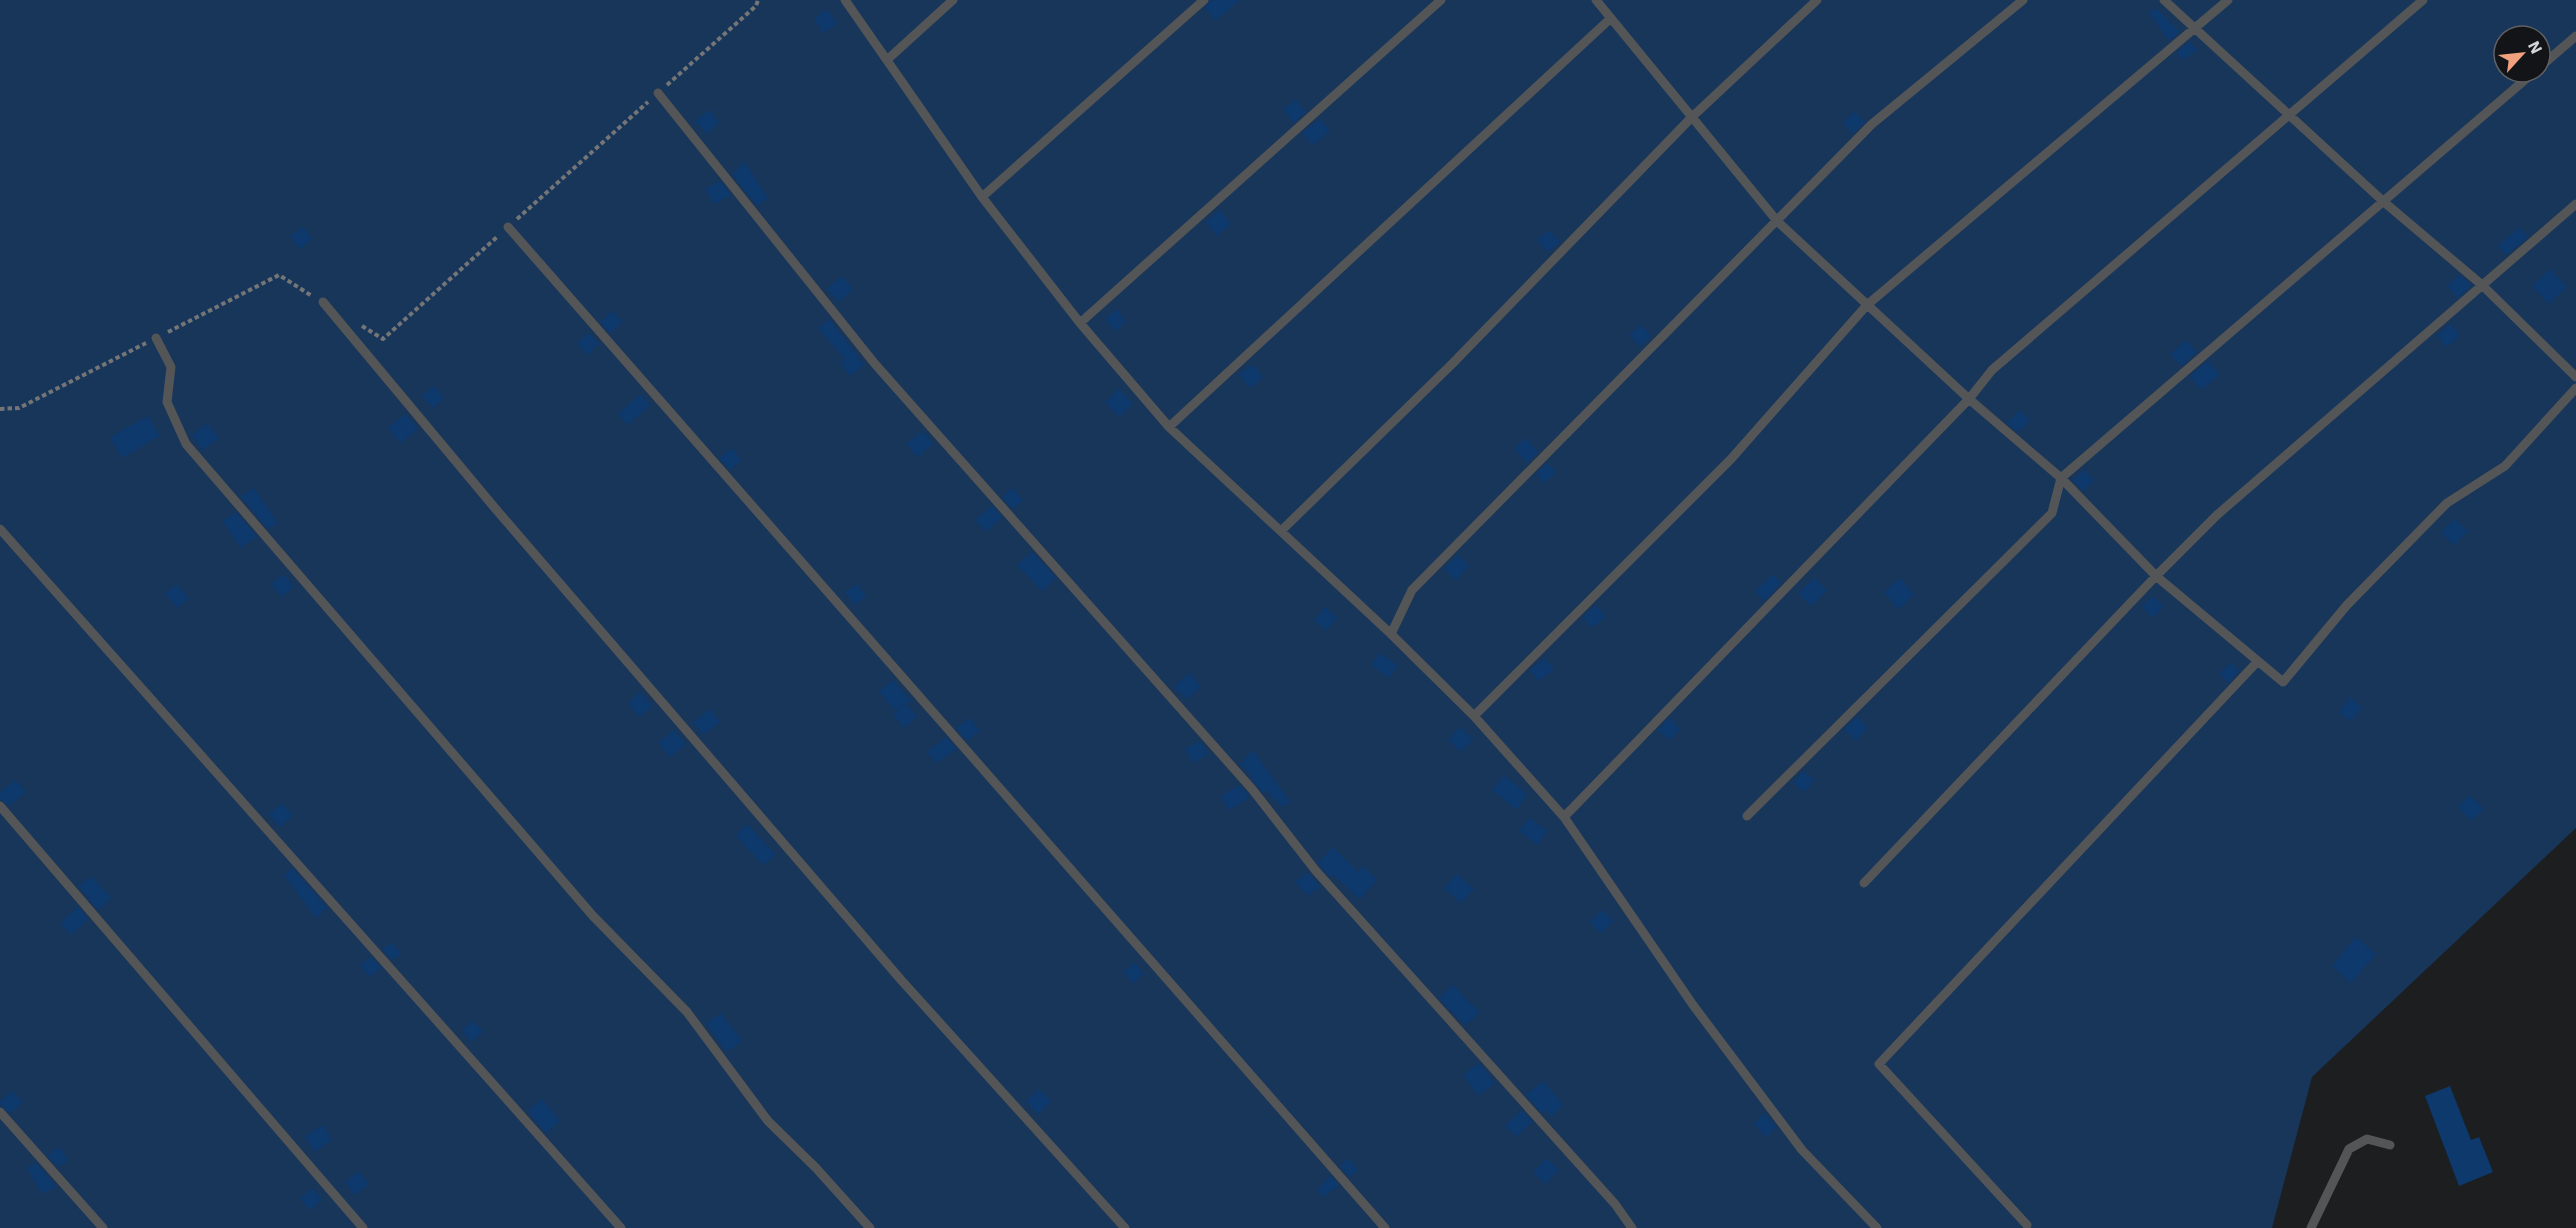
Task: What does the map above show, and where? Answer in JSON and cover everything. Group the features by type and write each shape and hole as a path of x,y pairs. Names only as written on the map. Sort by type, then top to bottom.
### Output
{"lane":[{"path":"845,0 982,196 1080,323 1169,427 1391,634 1474,716 1564,817 1693,1005 1796,1141 1877,1228"},
{"path":"888,59 953,0"},
{"path":"982,196 1204,0"},
{"path":"1080,323 1441,0"},
{"path":"1596,0 1777,221 1969,399 2061,478 2156,576 2283,682 2346,605 2447,503 2505,466 2576,388"},
{"path":"1281,531 1454,363 1692,117 1816,0"},
{"path":"1391,634 1412,590 1872,124 2023,0"},
{"path":"2164,0 2384,202 2482,285 2576,377"},
{"path":"1474,716 1731,459 1867,305 2228,0"},
{"path":"1564,817 1969,399 1992,369 2423,0"},
{"path":"1169,427 1611,18"},
{"path":"2552,57 2576,36"},
{"path":"1747,816 2052,513 2061,478 2520,84"},
{"path":"658,93 874,364 1252,789 1316,871 1615,1204 1632,1228"},
{"path":"1864,883 2156,576 2217,516 2576,204"},
{"path":"508,227 1385,1228"},
{"path":"323,302 494,507 902,981 1125,1228"},
{"path":"156,338 171,367 167,402 186,444 593,916 687,1012 768,1121 816,1168 870,1228"},
{"path":"0,529 621,1228"},
{"path":"2027,1225 1879,1064 2258,662"},
{"path":"0,806 363,1228"},
{"path":"0,1112 103,1228"},
{"path":"2311,1228 2349,1149 2367,1139 2390,1145"}],"path":[{"path":"353,320 383,339 756,6 758,0"},
{"path":"0,409 19,408 279,275 323,302"}],"shaded area":[{"path":"0,0 2576,0 2576,828 2312,1077 2272,1228 0,1228"}],"building":[{"path":"1211,0 1240,0 1215,21 1205,8"},
{"path":"2156,8 2180,32 2169,41 2149,13"},
{"path":"827,9 837,24 823,33 814,18"},
{"path":"2189,42 2198,50 2182,60 2177,52"},
{"path":"1296,99 1306,112 1294,123 1283,109"},
{"path":"709,110 719,122 707,134 695,121"},
{"path":"1854,111 1865,122 1853,134 1843,123"},
{"path":"1320,119 1330,131 1312,145 1302,133"},
{"path":"745,162 768,198 757,206 732,174"},
{"path":"720,181 731,195 714,204 705,189"},
{"path":"1220,210 1231,224 1217,236 1206,222"},
{"path":"303,227 312,239 300,249 290,236"},
{"path":"2519,227 2528,237 2506,255 2498,246"},
{"path":"1549,230 1560,242 1548,252 1537,240"},
{"path":"2550,269 2567,287 2549,304 2532,286"},
{"path":"2460,275 2471,286 2458,298 2447,286"},
{"path":"842,276 853,289 839,302 827,289"},
{"path":"1117,309 1126,322 1115,331 1105,319"},
{"path":"613,311 622,322 610,333 600,322"},
{"path":"829,319 864,365 850,376 840,362 845,359 818,328"},
{"path":"2450,324 2460,335 2447,347 2437,336"},
{"path":"1641,325 1651,336 1640,347 1629,335"},
{"path":"589,333 599,344 587,355 577,343"},
{"path":"2186,340 2197,352 2181,366 2170,354"},
{"path":"2208,361 2220,375 2201,390 2190,376"},
{"path":"1253,364 1263,377 1250,388 1239,374"},
{"path":"434,386 444,398 433,408 422,396"},
{"path":"1119,389 1133,403 1119,417 1105,402"},
{"path":"640,394 650,405 628,425 618,414"},
{"path":"2020,410 2030,421 2018,432 2007,423"},
{"path":"405,414 418,429 400,443 388,428"},
{"path":"148,416 160,436 122,458 110,437"},
{"path":"207,423 219,438 203,450 192,435"},
{"path":"923,431 933,444 917,457 906,444"},
{"path":"1526,438 1538,452 1527,463 1514,448"},
{"path":"732,448 741,460 730,470 719,458"},
{"path":"1547,463 1556,472 1545,483 1536,474"},
{"path":"2084,470 2094,480 2083,491 2073,480"},
{"path":"254,488 278,523 268,529 241,496"},
{"path":"1012,488 1023,500 1013,509 1002,497"},
{"path":"992,506 1002,517 986,532 975,520"},
{"path":"236,512 257,537 240,548 223,521"},
{"path":"2454,519 2468,531 2454,545 2441,533"},
{"path":"1032,552 1056,578 1042,591 1017,565"},
{"path":"1458,555 1469,566 1456,580 1444,569"},
{"path":"283,574 294,586 282,597 271,584"},
{"path":"1773,574 1781,583 1764,601 1755,591"},
{"path":"1815,578 1827,591 1811,606 1798,593"},
{"path":"1900,578 1914,595 1898,609 1884,592"},
{"path":"176,584 189,598 177,608 165,594"},
{"path":"858,584 866,597 854,605 845,592"},
{"path":"2152,596 2164,606 2153,618 2142,607"},
{"path":"1596,605 1606,617 1592,628 1583,617"},
{"path":"1325,607 1337,618 1326,631 1314,620"},
{"path":"1380,653 1398,666 1389,678 1371,665"},
{"path":"1545,658 1554,670 1538,681 1530,670"},
{"path":"2231,663 2239,671 2228,683 2219,673"},
{"path":"1190,673 1201,687 1186,699 1174,686"},
{"path":"892,680 912,701 906,704 917,717 904,728 893,714 905,704 895,710 879,692"},
{"path":"640,692 652,706 640,717 628,703"},
{"path":"2350,697 2362,708 2351,721 2339,712"},
{"path":"710,709 720,722 703,735 693,722"},
{"path":"1857,717 1868,728 1856,741 1844,729"},
{"path":"970,718 980,731 967,741 956,728"},
{"path":"1669,718 1680,729 1669,740 1658,730"},
{"path":"1460,727 1473,739 1461,752 1448,740"},
{"path":"674,730 686,744 670,757 658,743"},
{"path":"946,737 956,749 937,763 927,752"},
{"path":"1200,741 1208,754 1193,763 1185,749"},
{"path":"1253,750 1290,802 1283,807 1266,790 1263,793 1251,778 1253,777 1240,764"},
{"path":"1803,771 1815,780 1804,792 1793,783"},
{"path":"1504,775 1527,794 1517,810 1492,790"},
{"path":"15,780 26,792 9,806 0,799 0,792"},
{"path":"1239,785 1250,797 1229,810 1221,796"},
{"path":"2469,795 2484,809 2472,821 2458,807"},
{"path":"282,803 293,815 280,827 269,815"},
{"path":"1529,818 1547,831 1538,845 1519,831"},
{"path":"747,824 776,855 763,865 736,835"},
{"path":"1333,847 1358,872 1363,866 1377,880 1360,899 1333,874 1330,877 1318,863"},
{"path":"292,868 327,908 316,918 284,875"},
{"path":"1307,872 1320,886 1308,896 1295,882"},
{"path":"1457,874 1474,889 1461,903 1444,888"},
{"path":"91,876 111,898 98,910 79,886"},
{"path":"78,907 88,919 71,935 60,923"},
{"path":"1602,910 1614,921 1601,933 1590,922"},
{"path":"2356,937 2376,954 2351,983 2332,966"},
{"path":"392,943 401,954 392,960 382,949"},
{"path":"371,957 381,968 369,977 360,965"},
{"path":"1135,963 1144,974 1133,983 1123,972"},
{"path":"1453,985 1480,1013 1465,1025 1439,998"},
{"path":"721,1013 742,1041 727,1052 706,1023"},
{"path":"473,1021 483,1032 471,1042 462,1030"},
{"path":"1479,1063 1495,1083 1478,1096 1463,1075"},
{"path":"1543,1081 1563,1105 1551,1117 1545,1110 1542,1113 1526,1095"},
{"path":"2450,1086 2471,1140 2479,1137 2493,1172 2459,1186 2425,1096"},
{"path":"1039,1089 1051,1101 1038,1114 1026,1101"},
{"path":"13,1091 23,1103 10,1113 0,1105 0,1101"},
{"path":"542,1099 560,1121 546,1133 528,1111"},
{"path":"1522,1110 1532,1122 1516,1137 1505,1125"},
{"path":"1764,1113 1776,1127 1766,1137 1754,1124"},
{"path":"323,1125 332,1140 315,1152 305,1137"},
{"path":"60,1147 68,1160 58,1167 47,1155"},
{"path":"1348,1158 1358,1170 1349,1177 1340,1166"},
{"path":"1546,1158 1559,1169 1546,1184 1533,1173"},
{"path":"36,1163 56,1187 42,1194 27,1168"},
{"path":"359,1171 369,1184 354,1195 345,1182"},
{"path":"1330,1176 1339,1185 1324,1197 1317,1190"},
{"path":"312,1188 322,1200 310,1210 300,1199"}]}
